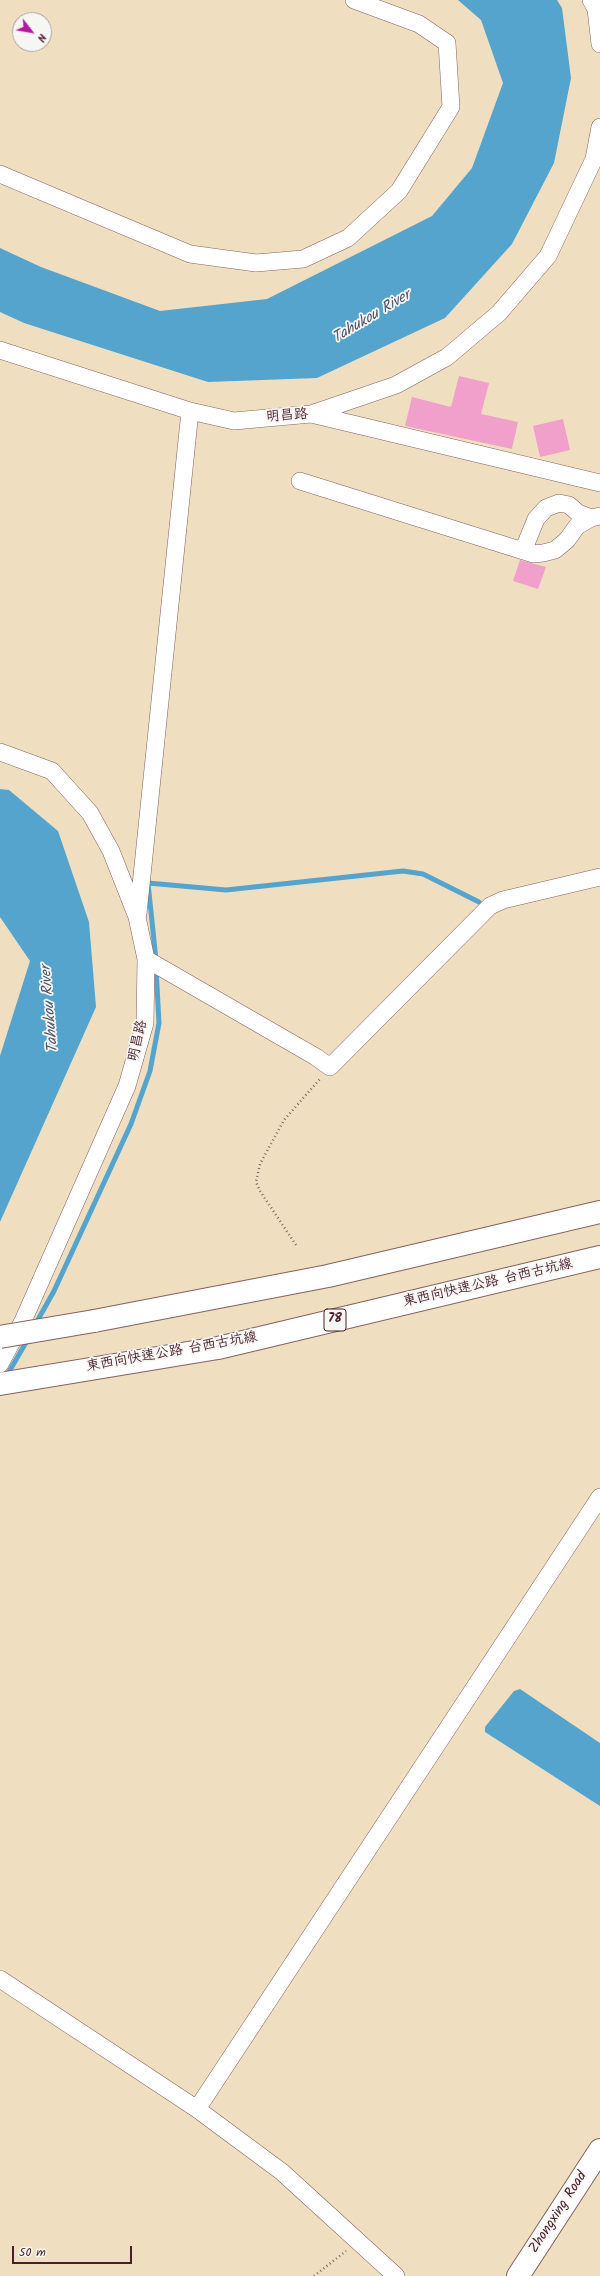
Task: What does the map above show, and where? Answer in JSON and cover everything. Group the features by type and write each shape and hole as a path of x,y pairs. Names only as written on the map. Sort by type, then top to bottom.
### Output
{"main road":[{"path":"0,1337 94,1321 328,1276 600,1212"},
{"name":"東西向快速公路 台西古坑線","path":"0,1384 68,1371 218,1348 600,1257"},
{"name":"Zhongxing Road","path":"518,2276 600,2150"}],"street":[{"path":"0,174 190,254 256,263 303,259 348,238 399,191 451,107 447,43 418,24 354,0"},
{"path":"590,0 596,9 600,44"},
{"path":"312,414 396,385 447,357 499,314 548,256 594,159 600,127"},
{"name":"明昌路","path":"0,350 190,410 234,421 312,414 600,483"},
{"path":"137,917 190,410"},
{"path":"300,481 523,551 543,554 556,550 567,540 577,526 595,517"},
{"path":"523,551 536,519 546,508 559,503 569,505 578,513 595,517"},
{"name":"明昌路","path":"0,752 52,771 90,813 111,851 137,917 146,959 145,1023 127,1086 23,1321 0,1364"},
{"path":"146,959 316,1057 330,1067 490,906 503,900 600,877"},
{"path":"197,2109 600,1498"},
{"path":"0,1979 197,2109 282,2172 396,2276"}],"path":[{"path":"296,1245 260,1191 256,1182 260,1164 284,1120 330,1067"},
{"path":"314,2276 359,2241"}],"water":[{"name":"Tahukou River","path":"458,0 557,0 562,8 571,78 554,163 512,244 445,318 317,378 208,382 24,323 0,312 0,248 41,267 160,311 267,299 432,216 472,168 503,83 481,20"},
{"name":"Tahukou River","path":"0,789 9,790 58,831 89,922 96,1007 0,1222 0,1056 30,961 0,917"},
{"path":"520,1689 600,1743 600,1806 485,1732 485,1727 514,1691"}],"building":[{"path":"459,376 489,383 481,414 518,422 512,449 405,426 412,397 451,407"},
{"path":"563,419 570,450 540,457 533,426"},
{"path":"520,560 546,567 538,589 513,581"}],"waterway":[{"path":"156,960 148,883 226,890 403,871 423,874 479,902"},
{"path":"35,1325 54,1291 131,1124 150,1071 159,1023 156,968"},
{"path":"6,1377 28,1339"}]}
